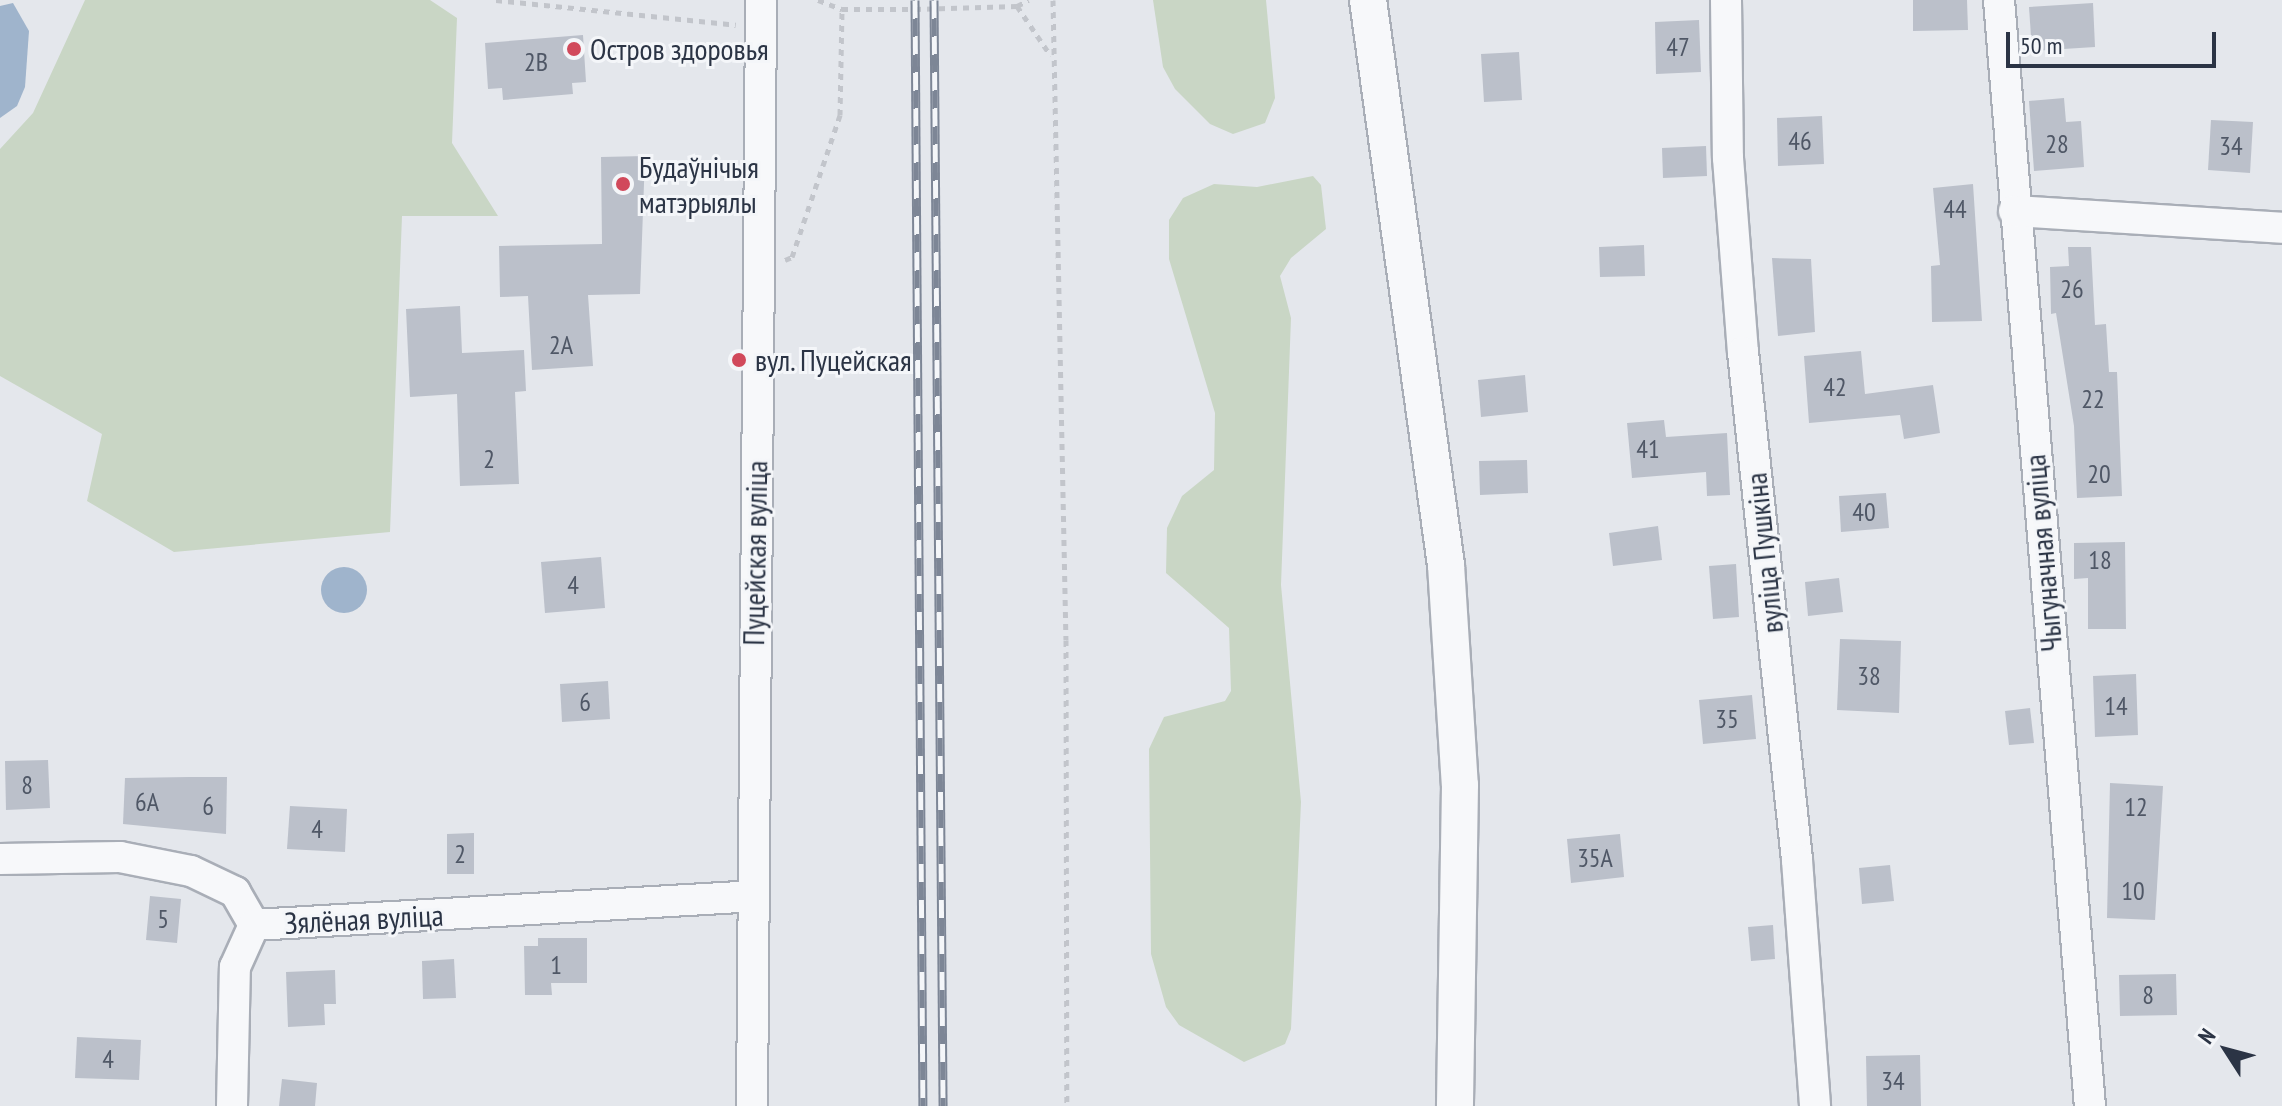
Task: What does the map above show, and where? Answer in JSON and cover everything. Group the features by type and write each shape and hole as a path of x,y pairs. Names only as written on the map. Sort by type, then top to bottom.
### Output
{"street":[{"name":"Пуцейская вуліца","path":"752,1106 761,0"},
{"path":"1368,0 1446,565 1460,785 1455,1106"},
{"name":"вуліца Пушкіна","path":"1726,0 1728,158 1741,337 1797,860 1815,1106"},
{"name":"Чыгуначная вуліца","path":"1999,0 2090,1106"},
{"path":"2014,211 2282,228"},
{"name":"Зялёная вуліца","path":"0,859 120,857 191,871 235,892 254,925 753,896"},
{"path":"232,1106 235,967 254,925"}],"path":[{"path":"496,0 745,26"},
{"path":"818,0 842,9 1017,6 1029,0"},
{"path":"1053,0 1066,640 1067,1106"},
{"path":"1017,6 1052,57"}],"green space":[{"path":"85,0 430,0 457,18 452,143 498,216 402,216 390,532 174,552 87,501 102,434 0,376 0,149 33,113"},
{"path":"1153,0 1266,0 1275,98 1265,123 1233,134 1210,124 1175,89 1163,67"},
{"path":"1313,176 1321,185 1326,229 1291,258 1280,276 1291,318 1281,585 1301,802 1291,1029 1285,1044 1244,1062 1179,1025 1166,1007 1151,954 1149,749 1164,717 1225,701 1231,691 1229,628 1166,573 1167,528 1182,496 1214,470 1215,413 1169,259 1169,220 1183,198 1214,184 1257,187"}],"water":[{"path":"13,3 29,31 25,87 17,106 0,118 0,6"},
{"path":"344,567 360,574 367,590 360,606 344,613 328,606 321,590 328,574"}],"building":[{"path":"1913,0 1967,0 1968,30 1913,31"},
{"path":"2093,3 2095,47 2032,51 2029,7"},
{"path":"1699,20 1701,72 1656,74 1655,22"},
{"path":"583,35 586,82 572,83 573,94 503,100 502,88 488,89 485,43"},
{"path":"1519,52 1522,100 1484,102 1481,54"},
{"path":"2064,98 2066,122 2081,121 2084,167 2034,171 2029,101"},
{"path":"1822,116 1824,164 1778,166 1777,118"},
{"path":"2211,120 2253,122 2250,173 2208,170"},
{"path":"1706,146 1707,176 1663,178 1662,148"},
{"path":"645,156 640,294 588,295 593,366 532,370 528,296 500,297 499,246 602,244 601,157"},
{"path":"1973,184 1982,321 1932,322 1931,266 1940,265 1933,188"},
{"path":"1644,245 1645,276 1600,277 1599,247"},
{"path":"2068,247 2091,247 2095,325 2106,324 2109,372 2117,372 2122,496 2077,498 2074,426 2056,313 2051,314 2050,267 2069,266"},
{"path":"1772,258 1811,259 1815,332 1778,336"},
{"path":"460,306 462,353 524,350 526,391 515,392 519,484 460,486 457,394 410,397 406,309"},
{"path":"1861,351 1865,394 1933,385 1940,433 1904,439 1900,415 1809,423 1804,356"},
{"path":"1525,375 1528,412 1481,417 1478,380"},
{"path":"1664,420 1666,437 1727,433 1730,495 1707,496 1706,472 1632,478 1627,423"},
{"path":"1527,460 1528,493 1480,495 1479,461"},
{"path":"1886,493 1889,528 1841,532 1839,496"},
{"path":"1658,526 1662,560 1613,566 1609,533"},
{"path":"2125,542 2126,629 2088,629 2088,578 2074,579 2074,543"},
{"path":"601,557 605,608 545,613 541,562"},
{"path":"1736,564 1739,617 1713,619 1709,566"},
{"path":"1839,578 1843,612 1808,616 1805,582"},
{"path":"1840,639 1901,641 1899,713 1837,710"},
{"path":"2136,674 2138,735 2095,737 2093,676"},
{"path":"608,681 610,719 562,722 560,684"},
{"path":"1752,695 1756,739 1703,744 1699,700"},
{"path":"2030,708 2034,743 2009,745 2005,711"},
{"path":"48,760 50,808 6,810 5,761"},
{"path":"227,777 226,834 123,824 125,778"},
{"path":"2110,783 2163,786 2155,920 2107,918"},
{"path":"290,806 347,809 345,852 287,849"},
{"path":"474,833 474,874 447,874 447,834"},
{"path":"1620,834 1624,877 1571,883 1567,839"},
{"path":"1890,865 1894,901 1862,904 1859,868"},
{"path":"150,896 181,899 177,943 146,940"},
{"path":"1773,925 1775,959 1751,961 1748,927"},
{"path":"538,938 587,938 587,983 551,983 552,995 525,995 524,946 538,946"},
{"path":"454,959 456,998 423,999 422,961"},
{"path":"335,970 336,1004 324,1004 325,1025 288,1027 286,972"},
{"path":"2176,974 2177,1015 2120,1016 2119,975"},
{"path":"77,1037 141,1040 139,1080 75,1078"},
{"path":"1920,1055 1921,1106 1867,1106 1866,1056"},
{"path":"282,1079 317,1083 315,1106 279,1106"}],"railway":[{"path":"915,0 923,1106"},
{"path":"934,0 943,1106"}],"place":[{"name":"Остров здоровья","path":"574,49"},
{"name":"Будаўнічыя матэрыялы","path":"623,184"},
{"name":"вул. Пуцейская","path":"739,360"}]}
